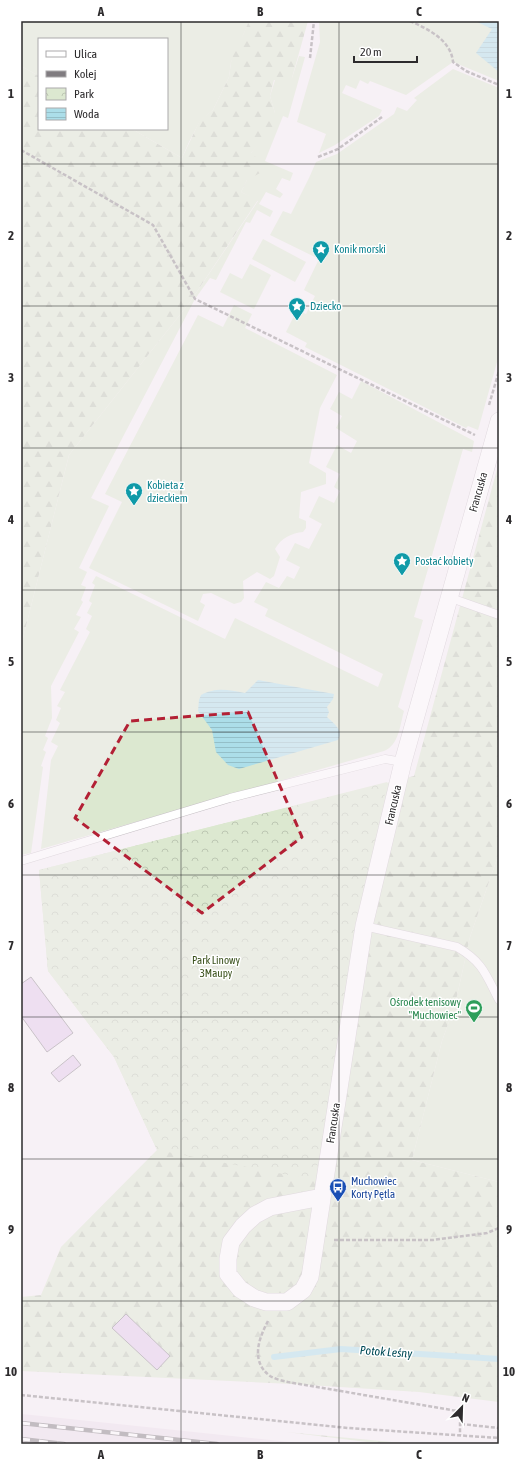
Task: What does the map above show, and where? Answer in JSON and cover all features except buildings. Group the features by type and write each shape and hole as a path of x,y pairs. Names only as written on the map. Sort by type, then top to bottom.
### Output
{"street":[{"name":"Francuska","path":"322,1197 270,1207 255,1215 243,1226 231,1242 228,1259 228,1274 240,1289 254,1298 269,1302 287,1302 303,1290 310,1277 364,926 403,762 448,597 499,421"}],"lane":[{"path":"448,597 499,615"},
{"path":"21,861 230,798 384,759 403,762"},
{"path":"364,926 457,947 470,955 480,965 499,1000"}],"path":[{"path":"310,58 314,21"},
{"path":"410,21 436,35 447,44 452,55 453,62 466,71 499,85"},
{"path":"318,157 338,149 382,117"},
{"path":"21,150 153,225 195,299 476,436"},
{"path":"316,1240 433,1240 487,1233 499,1228"},
{"path":"269,1302 270,1319 262,1334 258,1356 261,1366 270,1376 288,1382 457,1411 460,1413 460,1435"},
{"path":"21,1395 348,1428 499,1438"},
{"path":"461,1424 499,1428"}],"highlighted area":[{"path":"248,712 302,837 202,913 75,818 130,721"}],"shaded area":[{"path":"21,1414 32,1415 309,1444 21,1444"}],"green space":[{"path":"21,21 249,21 231,62 229,77 213,110 200,121 182,158 134,130 168,130 168,38 38,38 38,75 21,66"},
{"path":"249,21 308,21 292,78 285,84 274,80 270,96 275,113 276,126 270,139 261,142 251,153 259,160 262,172 247,180 241,192 258,200 190,302 69,455 21,646 21,66 38,75 38,130 134,130 182,158 200,120 213,110 229,77 235,48"},
{"path":"319,21 499,21 499,81 453,62 406,95 370,81 368,84 360,80 356,89 346,85 342,93 382,110 379,116 335,145 319,153 326,134 297,122 320,42"},
{"path":"299,56 305,57 288,118 283,116 265,161 293,173 290,181 282,178 276,189 283,194 280,198 266,192 259,204 273,211 270,217 257,210 250,223 246,222 216,280 210,278 195,299 91,498 109,506 79,568 87,572 81,585 86,587 81,600 83,602 76,615 81,617 74,629 79,632 51,686 52,718 45,736 48,738 43,750 46,752 41,766 43,767 31,853 21,855 21,646 69,455 190,302 258,201 241,192 247,180 251,153 275,122 275,113 270,96 275,80 292,78"},
{"path":"453,69 499,88 499,355 478,430 468,426 466,428 305,347 307,343 286,332 297,310 306,314 315,296 304,290 319,259 270,235 283,211 291,214 316,162 337,154 394,114 397,107 407,111 417,100 414,98"},
{"path":"263,239 306,262 295,282 252,259"},
{"path":"250,264 271,275 254,309 220,292 230,273 242,279"},
{"path":"234,305 252,314 245,328 337,375 320,408 309,463 326,473 326,484 301,492 299,518 306,521 306,528 303,532 287,537 277,545 275,549 280,557 274,576 270,579 257,572 243,581 244,598 241,602 234,604 211,593 203,594 200,602 205,605 198,621 89,568 122,502 105,494 198,315 223,327"},
{"path":"361,381 474,441 472,452 463,449 414,617 423,620 398,707 404,711 398,734 393,744 384,751 41,849 51,760 58,746 51,742 60,723 56,720 61,708 57,706 65,692 60,690 90,632 86,629 92,616 87,613 92,603 89,601 95,585 92,583 96,576 225,639 235,618 378,687 383,674 265,616 268,609 254,602 266,582 279,588 287,576 294,579 300,567 286,560 295,543 309,549 322,524 309,517 319,496 334,503 340,491 334,487 340,474 326,467 337,445 351,453 357,441 336,428 342,416 330,409 339,392 352,399"},
{"path":"499,462 499,853 470,937 455,1005 442,1041 412,1160 499,1182 499,1402 419,1392 292,1384 21,1371 21,1297 41,1295 61,1247 157,1150 114,1057 48,971 39,870 414,776"},
{"name":"Park Linowy 3Maupy","path":"387,782 315,1180 157,1150 114,1057 48,971 39,870"},
{"name":"Ośrodek tenisowy \"Muchowiec\"","path":"499,853 499,1182 412,1160 442,1041 455,1005 470,937"},
{"path":"286,1432 413,1444 383,1444"}],"water":[{"path":"475,21 499,21 499,72 476,53 492,29"},
{"path":"258,680 334,694 333,699 327,707 329,712 327,717 339,730 340,736 338,740 239,769 228,765 216,752 212,730 198,711 199,700 201,695 217,690 245,693"}],"waterway":[{"name":"Potok Leśny","path":"274,1357 341,1349 499,1359"}],"railway":[{"path":"21,1423 217,1444"},
{"path":"21,1439 64,1444"}],"place":[{"name":"Konik morski","path":"321,264"},
{"name":"Dziecko","path":"297,321"},
{"name":"Kobieta z dzieckiem","path":"134,506"},
{"name":"Postać kobiety","path":"402,576"},
{"name":"Ośrodek tenisowy \"Muchowiec\"","path":"474,1023"},
{"name":"Muchowiec Korty Pętla","path":"338,1202"}]}
